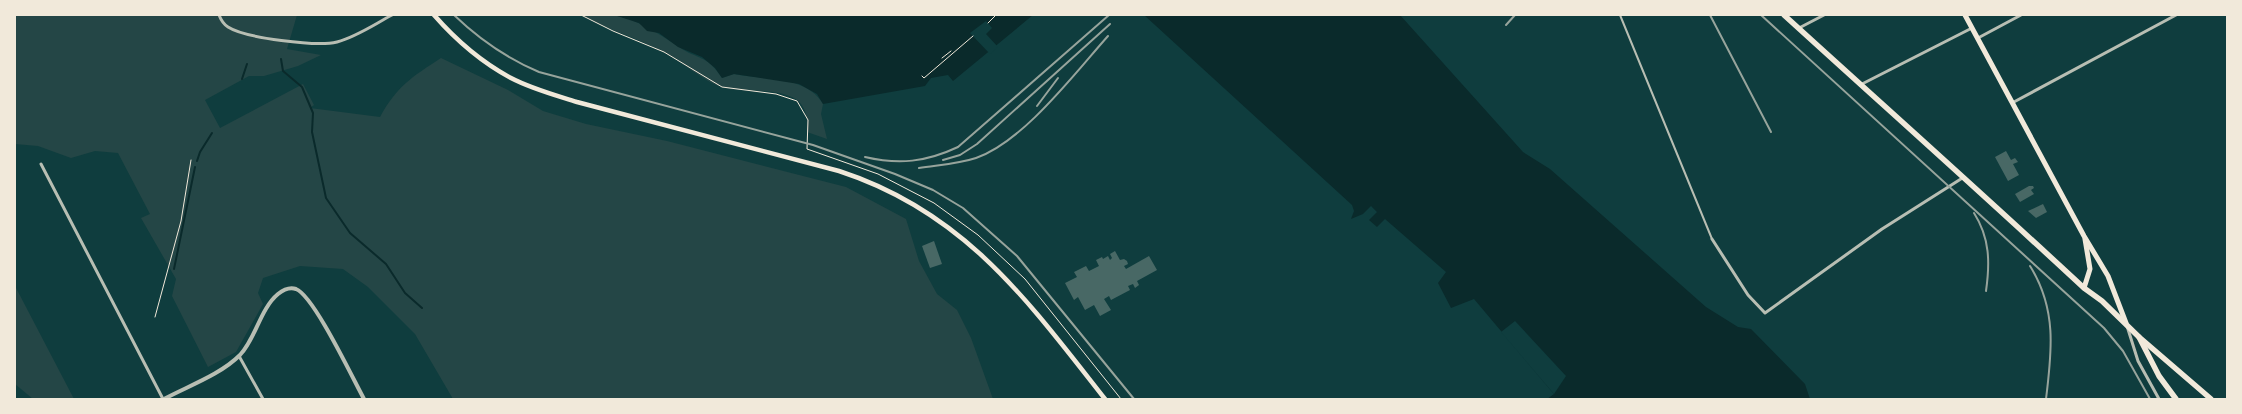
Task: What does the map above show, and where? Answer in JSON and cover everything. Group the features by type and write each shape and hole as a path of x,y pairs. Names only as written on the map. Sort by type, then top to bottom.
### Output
{"highway":[{"path":"1784,15 1860,86 1965,177 2084,288 2211,399"},
{"path":"2139,337 2159,376 2176,399"}],"main road":[{"path":"434,15 454,36 488,64 511,78 537,89 577,102 839,171 865,180 915,204 939,219 973,246 1007,278 1106,399"},
{"path":"1964,15 2084,236 2108,276 2126,323"},
{"path":"2084,236 2090,269 2084,288"}],"street":[{"path":"219,15 222,22 234,30 283,41 323,44 342,40 392,15"},
{"path":"1799,28 1824,15"},
{"path":"1977,38 2021,15"},
{"path":"2011,103 2176,15"},
{"path":"1860,86 1972,28"},
{"path":"41,164 164,399 220,369 239,356 247,346 273,299 285,289 296,289 308,300 364,399"},
{"path":"1712,239 1748,295 1765,313 1882,229 1965,177"},
{"path":"2126,323 2138,361 2159,399"},
{"path":"239,356 263,399"}],"lane":[{"path":"1620,15 1712,239"}],"path":[{"path":"988,23 995,16"},
{"path":"922,76 924,78 939,63 949,57 973,36 970,34"},
{"path":"942,58 950,51"},
{"path":"155,317 181,221 191,160"}],"shaded area":[{"path":"609,14 639,23 706,61 722,78 734,74 783,80 806,88 823,104 821,114 827,139 807,132 805,111 797,100 780,93 721,87 655,48 581,15"},
{"path":"15,15 297,15 287,49 321,55 298,66 264,76 249,76 205,100 220,128 303,84 314,105 310,108 380,117 386,106 406,83 441,58 508,90 543,111 586,124 667,141 846,187 906,219 919,261 937,294 957,310 971,338 993,399 453,399 415,334 368,287 343,269 300,266 263,278 258,293 263,304 236,352 208,367 172,296 176,279 141,218 150,214 118,153 95,151 71,158 38,146 15,144"},
{"path":"614,15 1033,15 953,81 948,75 931,78 925,86 823,104 817,94 799,84 734,74 722,78 715,68 702,57 678,47 659,33 647,31 639,23"},
{"path":"1144,15 1400,15 1523,152 1550,169 1706,307 1738,327 1751,329 1805,384 1810,399 1547,399 1554,394 1474,299 1451,308 1438,283 1446,272 1385,219 1377,227 1369,220 1377,212 1371,206 1363,214 1351,219 1354,211 1352,205"},
{"path":"15,286 74,399 33,399 15,384"}],"pier":[{"path":"986,21 992,28 986,34 998,47 990,54 970,33"},
{"path":"1515,321 1566,376 1554,394 1501,332"}],"building":[{"path":"2006,151 2011,160 2015,158 2018,162 2013,164 2019,175 2008,181 1995,157"},
{"path":"2029,186 2033,186 2034,188 2031,190 2034,194 2020,202 2015,194"},
{"path":"2043,204 2047,212 2036,218 2028,211"},
{"path":"934,241 942,264 930,268 922,246"},
{"path":"1115,251 1120,260 1124,259 1127,261 1128,264 1124,266 1126,269 1149,256 1157,270 1137,281 1139,285 1135,288 1133,284 1128,286 1130,290 1111,300 1109,296 1104,299 1111,310 1100,316 1094,305 1085,310 1078,297 1074,300 1065,283 1077,277 1074,272 1086,266 1089,271 1099,266 1096,260 1108,256 1110,260 1112,258 1110,254"}],"waterway":[{"path":"281,59 283,71 302,87 313,113 312,132 326,198 350,233 386,264 405,293 422,308"},
{"path":"242,79 247,64"},
{"path":"197,161 200,152 212,133"},
{"path":"174,269 195,167"}],"railway":[{"path":"454,15 494,48 515,61 539,72 813,145 895,174 933,190 963,208 1017,256 1134,399"},
{"path":"865,157 889,161 912,161 935,156 958,147 1109,15"},
{"path":"1506,25 1515,15"},
{"path":"1710,15 1771,132"},
{"path":"1761,15 2104,328 2123,351 2150,399"},
{"path":"943,160 960,155 977,144 1110,24"},
{"path":"919,168 969,160 994,150 1030,122 1064,87 1108,36"},
{"path":"1037,106 1058,78"},
{"path":"1974,213 1983,232 1988,251 1986,291"},
{"path":"2030,266 2039,282 2049,314 2051,347 2046,399"}]}
